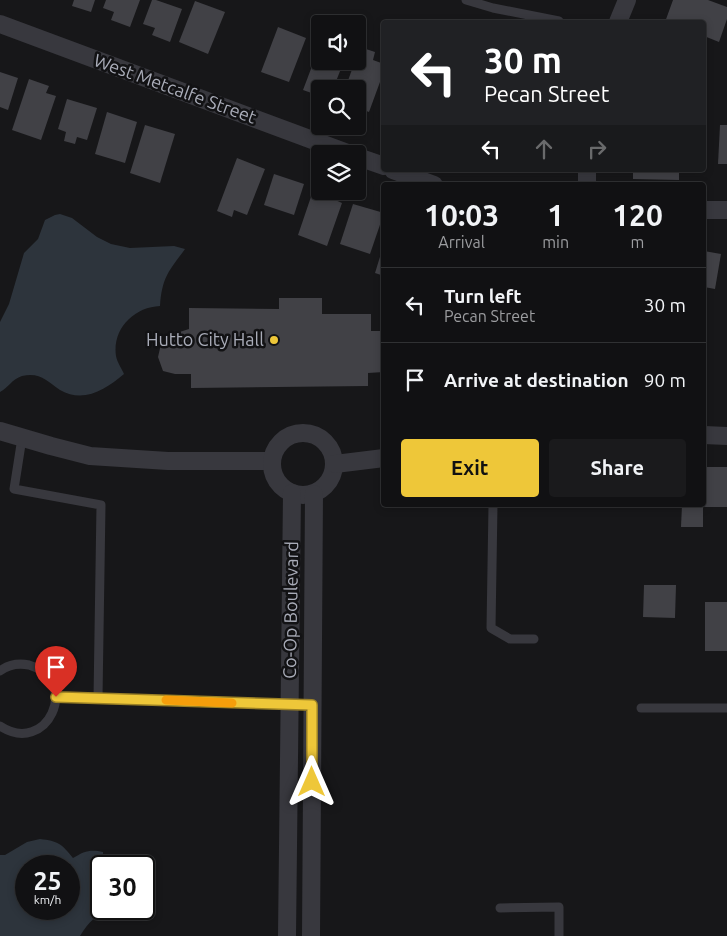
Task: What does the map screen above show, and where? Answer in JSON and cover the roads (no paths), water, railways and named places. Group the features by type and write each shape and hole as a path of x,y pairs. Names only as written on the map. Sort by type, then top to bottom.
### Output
{"street":[{"path":"619,20 627,0"},
{"name":"West Metcalfe Street","path":"0,24 326,145"},
{"path":"366,160 381,165"},
{"path":"399,172 426,182"},
{"path":"706,210 727,210"},
{"path":"0,430 22,438 90,456 168,461 272,461"},
{"path":"305,433 320,437 328,444 333,453 335,464 329,482 314,494 306,495 292,493 283,488 276,480 272,471 274,450 289,436 305,433"},
{"path":"706,435 727,436"},
{"path":"335,464 381,458"},
{"name":"Co-Op Boulevard","path":"287,936 292,493"},
{"name":"Co-Op Boulevard","path":"311,936 314,494"},
{"path":"290,705 312,705"}],"lane":[{"path":"466,0 493,8 554,20"},
{"path":"22,438 14,489 101,505 98,698"},
{"path":"493,507 491,628 510,639 534,639"},
{"path":"0,671 14,665 26,664 37,668 50,680 56,697 55,707 50,718 43,726 33,732 22,734 11,732 0,726"},
{"path":"56,697 290,705"},
{"path":"641,708 727,708"},
{"path":"500,908 559,908 559,936"}],"place":[{"name":"Hutto City Hall","path":"274,340"}]}
